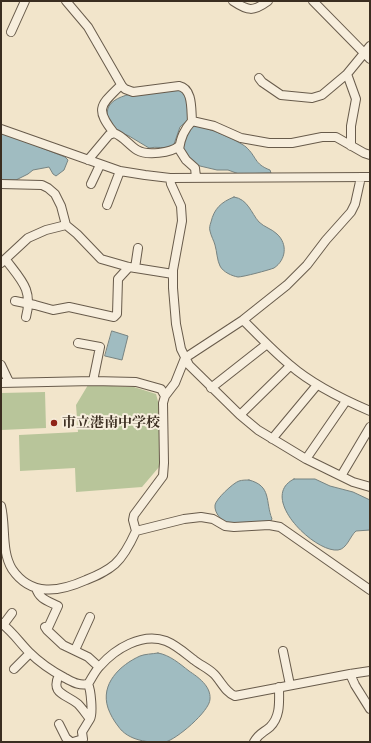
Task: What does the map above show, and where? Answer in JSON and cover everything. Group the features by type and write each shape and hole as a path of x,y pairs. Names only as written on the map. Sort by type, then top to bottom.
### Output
{"street":[{"path":"11,32 25,1"},
{"path":"66,1 88,27 125,89 133,92 178,86 185,88 189,97 192,121 184,131 179,149 182,156 195,168 196,177"},
{"path":"233,1 248,9 254,9 268,1"},
{"path":"313,1 367,56"},
{"path":"259,78 262,82 285,97 312,98 322,95 347,74 367,56 370,46"},
{"path":"347,74 356,99 351,126 351,146"},
{"path":"121,84 102,106 102,116 114,133 140,152 156,153 170,151 180,146"},
{"path":"192,121 214,126 241,138 269,143 292,143 330,137 336,138 370,155"},
{"path":"1,129 100,165 120,171 145,175 170,178 366,177 351,212 326,240 307,265 288,285 243,320 185,358 175,383 165,396 163,402 163,476 134,515 133,520 136,531 116,563 100,574 67,588 50,590 36,588 15,573 4,556 1,506"},
{"path":"88,160 110,135 114,133"},
{"path":"91,184 100,165"},
{"path":"107,205 120,171"},
{"path":"170,178 171,184 181,206 182,221 173,274 176,324 181,349 189,365 240,415 272,439 306,459 353,482 370,487"},
{"path":"1,184 42,185 48,188 55,194 62,206 66,225 77,234 101,259 132,268 173,274"},
{"path":"26,317 29,304 26,287 4,262 28,238 46,230 66,225"},
{"path":"15,301 53,310 69,307 114,317 117,314 118,279 132,268 138,248"},
{"path":"243,320 290,366 317,385 346,401 370,411"},
{"path":"78,343 100,347 93,381"},
{"path":"211,388 267,344"},
{"path":"1,365 5,383 93,381 136,382 160,389 165,396"},
{"path":"240,415 290,366"},
{"path":"272,439 317,385"},
{"path":"306,459 346,401"},
{"path":"341,476 370,427"},
{"path":"136,531 184,519 201,517 213,519 225,526 234,527 269,525 280,527 370,590"},
{"path":"36,588 42,599 58,606 46,629 63,645 88,657 99,667"},
{"path":"12,613 2,624 8,628 38,661 60,675 81,685 88,684 99,667 109,656 130,643 147,639 158,639 165,641 182,650 214,674 231,694 235,696 370,671"},
{"path":"75,650 90,617"},
{"path":"283,651 290,685"},
{"path":"14,669 30,653"},
{"path":"350,674 370,709"},
{"path":"60,675 56,681 57,689 61,694 77,704 90,719"},
{"path":"59,724 66,738 72,742 83,739 82,732 92,716 91,690 88,684"},
{"path":"254,742 258,734 269,727 275,718 280,705 279,687"}],"green space":[{"path":"88,385 134,387 156,394 159,405 159,467 142,487 76,492 75,468 20,471 19,435 78,432 76,405"},
{"path":"45,392 46,428 1,430 1,393"}],"water":[{"path":"177,89 186,93 190,118 180,127 173,147 149,148 129,136 115,130 107,118 107,110 109,106 121,97 140,92"},
{"path":"192,126 212,130 242,144 250,151 258,163 270,170 271,173 239,174 228,170 217,170 192,163 182,151 184,137"},
{"path":"1,132 65,157 68,160 64,170 56,176 49,167 33,170 16,180 1,180"},
{"path":"234,197 243,200 259,222 275,232 281,238 284,252 281,261 274,268 238,277 233,276 223,270 220,266 215,245 210,233 210,226 212,217 219,206 225,201"},
{"path":"112,331 128,336 122,360 105,356"},
{"path":"294,479 315,479 330,486 353,492 370,500 370,530 356,531 346,545 338,550 328,549 316,543 304,534 286,510 282,498 284,487"},
{"path":"241,480 249,480 261,486 265,490 272,519 270,522 238,525 227,523 217,514 215,508 216,502 236,482"},
{"path":"158,653 171,658 196,676 203,682 210,694 209,704 199,717 184,731 165,742 139,740 127,735 114,720 108,708 106,699 109,683 119,670 140,656"}],"place":[{"name":"市立港南中学校","path":"54,423"}]}
